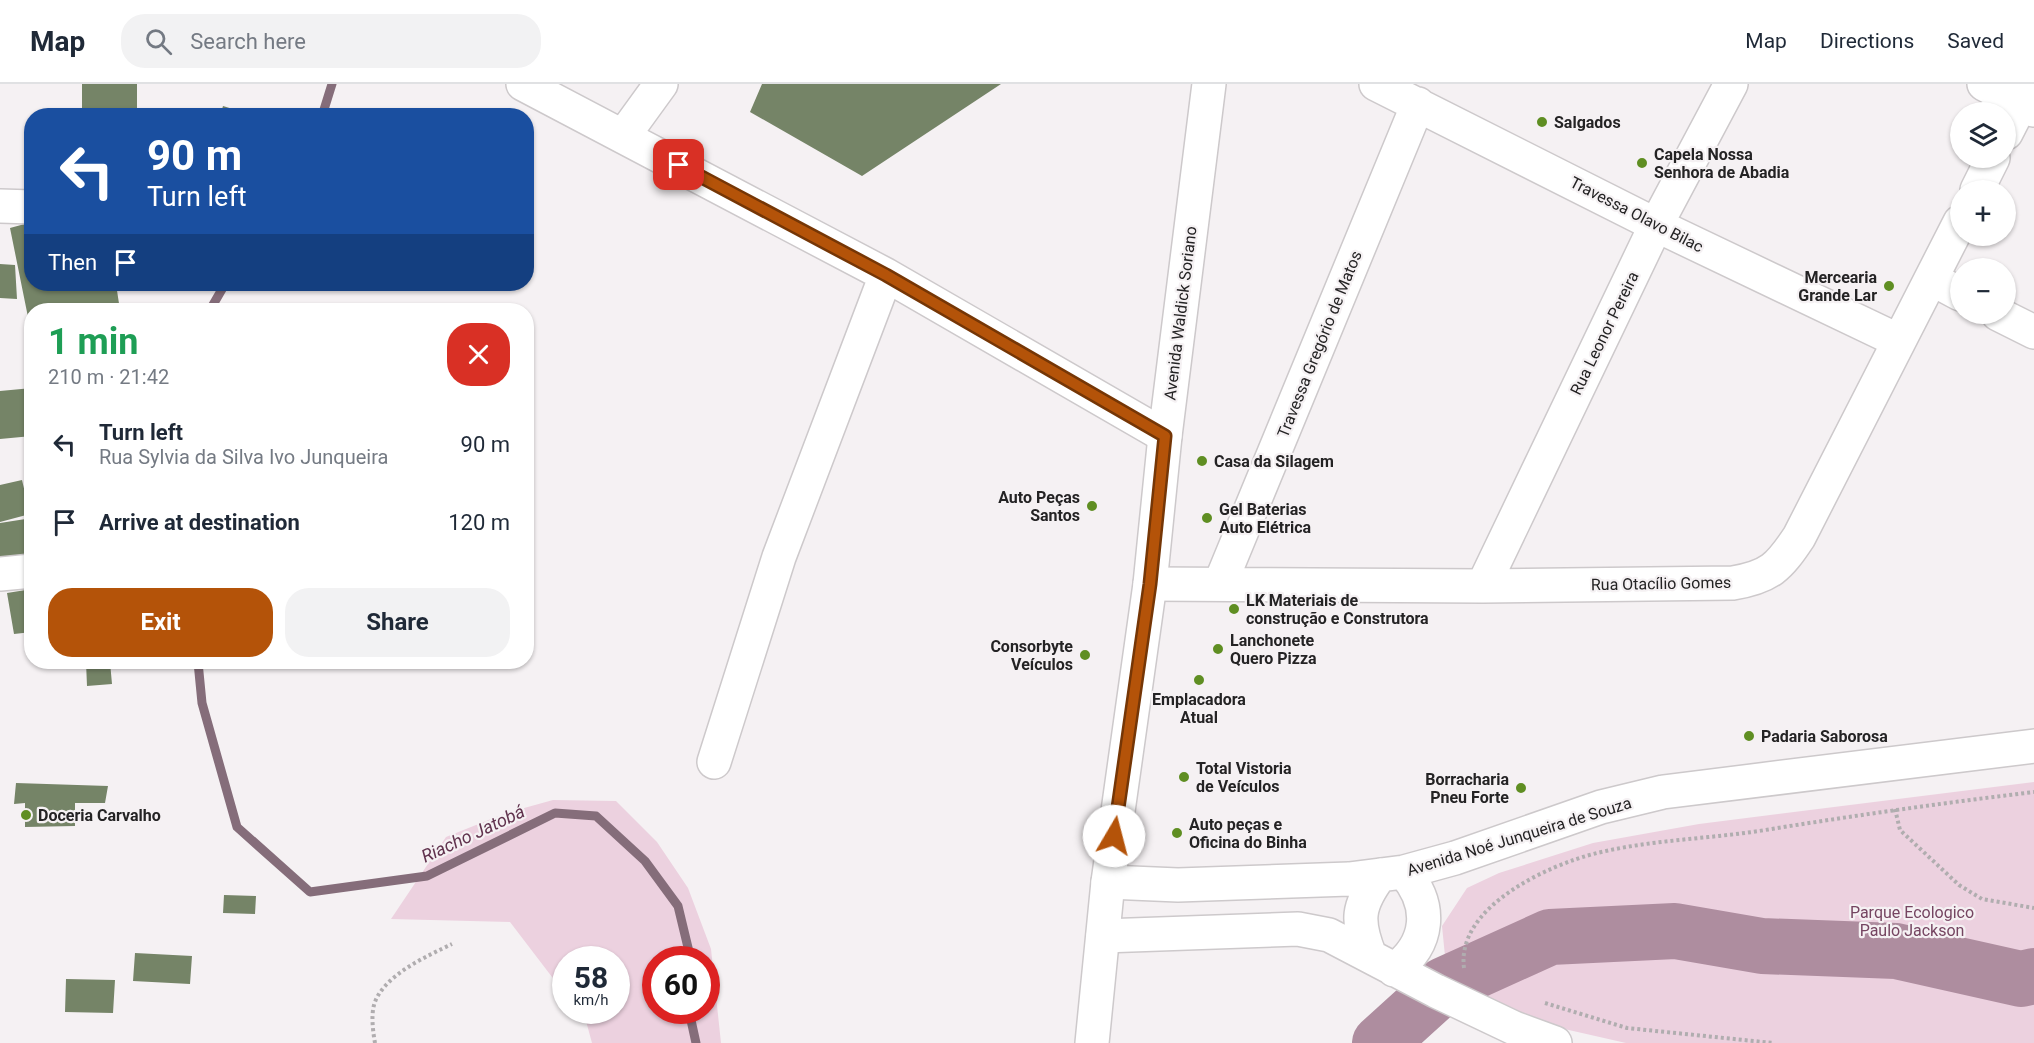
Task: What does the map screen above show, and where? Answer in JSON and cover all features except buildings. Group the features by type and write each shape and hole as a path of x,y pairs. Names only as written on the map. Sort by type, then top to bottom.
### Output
{"street":[{"path":"524,84 886,275 1165,436"},
{"path":"624,135 661,84"},
{"name":"Avenida Waldick Soriano","path":"1092,1043 1108,882 1150,584 1165,436 1209,84"},
{"name":"Travessa Olavo Bilac","path":"1376,84 1656,225 1899,341"},
{"name":"Rua Leonor Pereira","path":"1482,586 1656,225 1731,84"},
{"path":"1984,84 2029,99 2016,119"},
{"name":"Travessa Gregório de Matos","path":"1220,584 1418,104"},
{"path":"0,206 24,207"},
{"name":"Rua Otacílio Gomes","path":"1150,584 1482,586 1733,583 1769,573 1783,561 1799,537 1950,242"},
{"path":"714,762 779,557 886,275"},
{"path":"1932,279 1950,289"},
{"path":"2016,323 2034,332"},
{"path":"0,574 24,571"},
{"name":"Avenida Noé Junqueira de Souza","path":"1108,882 1178,885 1392,874 1455,858 1601,807 1664,792 2034,746"},
{"path":"1392,874 1421,896 1424,919 1414,951 1406,961 1382,963 1361,933 1362,902 1392,874"},
{"path":"1103,936 1298,929 1329,935 1514,1028 1555,1043"}],"path":[{"path":"1465,969 1464,946 1470,932 1499,899 1526,881 1596,853 1665,840 1754,831 1895,809 2034,792"},
{"path":"1895,809 1900,830 1959,885 1982,899 2034,908"},
{"path":"375,1043 375,1004 386,986 416,962 452,944"},
{"path":"1542,1002 1627,1028 1773,1043"}],"green space":[{"name":"Parque Ecologico Paulo Jackson","path":"2034,782 2034,1043 1626,1043 1538,1023 1458,985 1446,966 1442,926 1467,888 1499,873 1593,843 1699,824"},
{"path":"553,800 616,801 657,842 688,888 710,946 642,946 642,1024 719,1024 721,1043 592,1043 587,1024 630,1024 630,946 552,946 552,977 510,922 391,919 446,837 506,813"}],"waterway":[{"name":"Riacho Jatobá","path":"324,108 332,84"},
{"name":"Riacho Jatobá","path":"214,303 221,291"},
{"name":"Riacho Jatobá","path":"199,669 202,703 237,827 310,892 427,876 555,813 596,816 645,861 678,906 688,946"},
{"path":"1380,1043 1444,985 1550,937 1675,931 1762,946 1896,951 2021,979 2034,976"},
{"name":"Riacho Jatobá","path":"692,1024 696,1043"}],"place":[{"name":"Salgados","path":"1542,122"},
{"name":"Capela Nossa Senhora de Abadia","path":"1642,163"},
{"name":"Mercearia Grande Lar","path":"1889,286"},
{"name":"Casa da Silagem","path":"1202,461"},
{"name":"Auto Peças Santos","path":"1092,506"},
{"name":"Gel Baterias Auto Elétrica","path":"1207,518"},
{"name":"LK Materiais de construção e Construtora","path":"1234,609"},
{"name":"Lanchonete Quero Pizza","path":"1218,649"},
{"name":"Consorbyte Veículos","path":"1085,655"},
{"name":"Emplacadora Atual","path":"1199,680"},
{"name":"Padaria Saborosa","path":"1749,736"},
{"name":"Total Vistoria de Veículos","path":"1184,777"},
{"name":"Borracharia Pneu Forte","path":"1521,788"},
{"name":"Doceria Carvalho","path":"26,815"},
{"name":"Auto peças e Oficina do Binha","path":"1177,833"}],"route":[{"path":"679,165 886,275 1165,436 1150,584 1114,836"}]}
